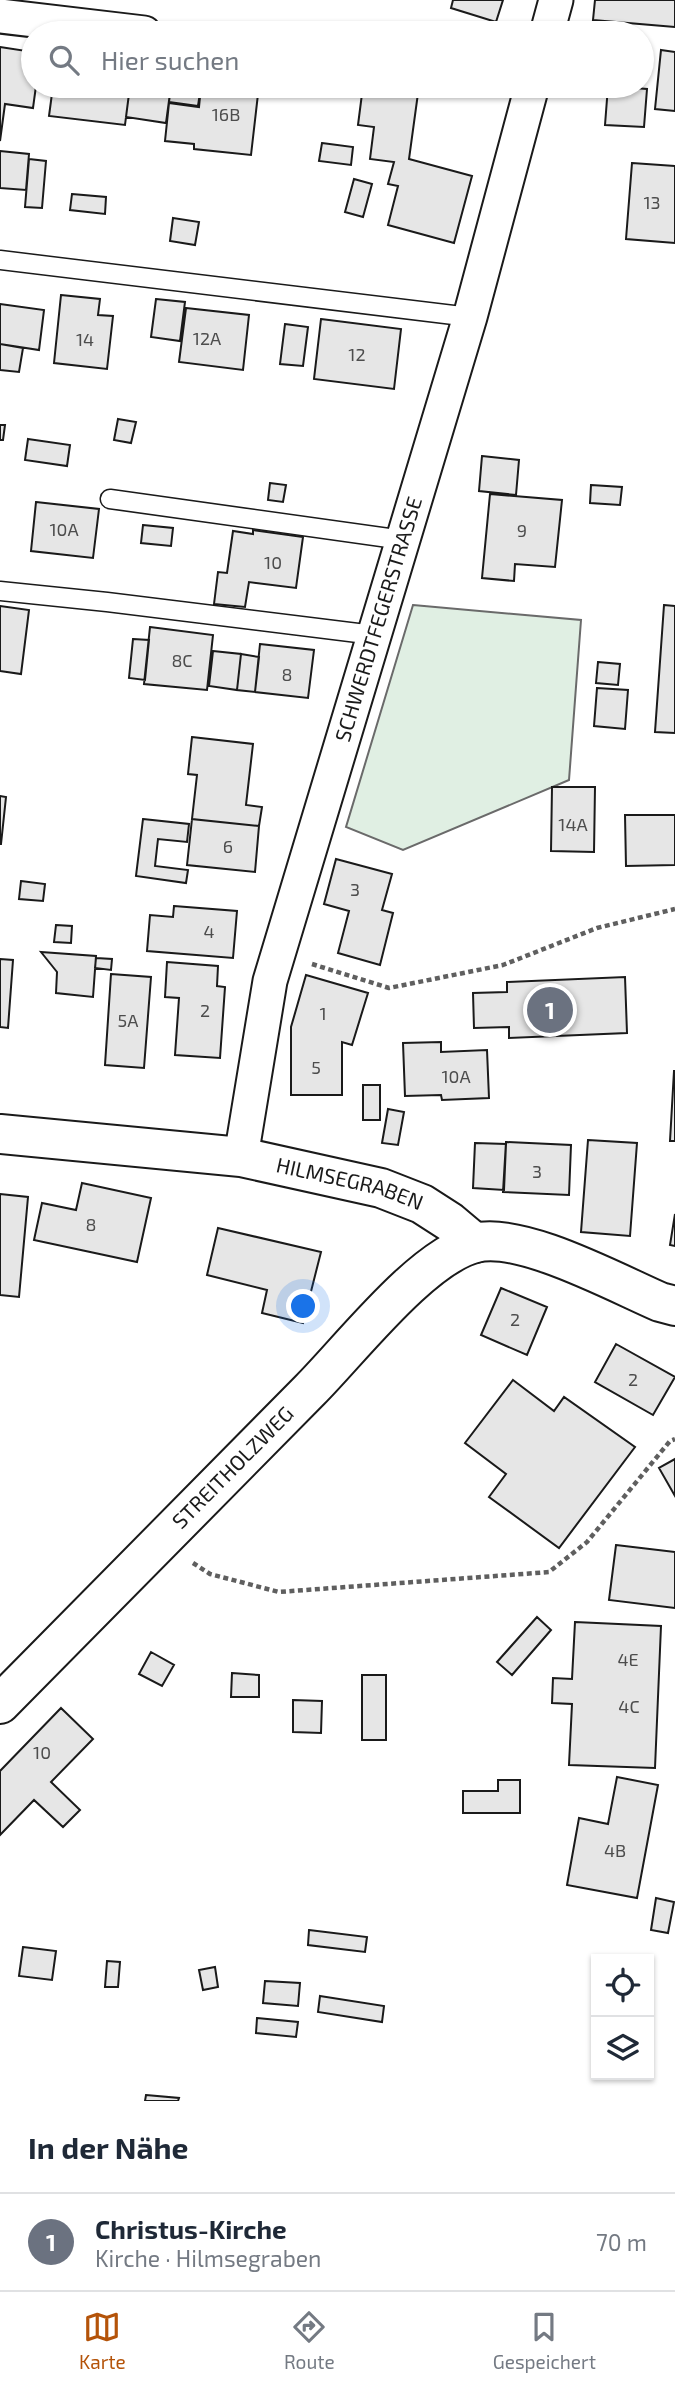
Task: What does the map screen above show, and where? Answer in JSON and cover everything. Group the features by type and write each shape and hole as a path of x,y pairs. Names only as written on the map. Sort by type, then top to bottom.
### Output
{"street":[{"path":"550,21 556,0"},
{"path":"0,16 42,21"},
{"name":"SCHWERDTFEGERSTRASSE","path":"241,1157 270,981 470,317 529,98"},
{"name":"HILMSEGRABEN","path":"0,1134 241,1157 381,1188 422,1204 475,1243"},
{"path":"475,1243 499,1242 533,1247 675,1306"},
{"name":"STREITHOLZWEG","path":"0,1704 321,1379 412,1282 447,1255 475,1243"}],"lane":[{"path":"0,260 470,317"},
{"path":"110,499 402,540"},
{"path":"0,591 374,635"}],"path":[{"path":"278,954 390,989 503,965 597,929 675,909"},
{"path":"160,1542 210,1574 279,1592 549,1572 587,1542 670,1441 675,1439"}],"green space":[{"path":"413,605 581,620 569,780 403,850 346,827"}],"building":[{"path":"453,0 503,0 496,21 451,8"},
{"path":"595,0 675,0 675,27 654,25 654,21 593,20"},
{"path":"0,47 21,50 21,98 34,98 33,108 5,104 0,141"},
{"path":"661,50 675,52 675,111 655,109"},
{"path":"51,98 128,98 125,125 49,116"},
{"path":"128,98 169,98 166,123 126,117"},
{"path":"170,98 199,98 198,106 169,102"},
{"path":"200,98 258,98 251,155 194,149 194,144 165,141 169,103 199,107"},
{"path":"361,98 417,98 409,159 472,176 454,243 388,225 398,186 388,184 394,162 370,159 374,127 358,125"},
{"path":"607,98 646,98 644,127 605,125"},
{"path":"322,143 353,147 351,165 319,161"},
{"path":"0,151 29,154 26,190 0,188"},
{"path":"29,159 46,161 42,208 25,207"},
{"path":"632,163 675,166 675,243 626,239"},
{"path":"354,179 372,184 363,217 345,212"},
{"path":"72,194 106,197 105,214 70,210"},
{"path":"173,218 199,222 195,245 170,241"},
{"path":"61,295 100,299 98,315 113,316 107,369 54,363"},
{"path":"156,299 185,302 180,341 151,337"},
{"path":"0,304 44,310 39,350 0,344"},
{"path":"186,308 249,315 243,370 179,362"},
{"path":"321,319 401,329 394,389 314,379"},
{"path":"285,324 308,327 303,366 280,364"},
{"path":"0,344 23,348 19,372 0,370"},
{"path":"118,419 136,422 131,443 114,440"},
{"path":"0,425 5,425 3,440 0,440"},
{"path":"28,439 70,445 67,466 25,460"},
{"path":"482,456 519,460 516,495 479,491"},
{"path":"270,483 286,485 283,502 268,500"},
{"path":"591,485 622,487 620,505 590,503"},
{"path":"490,494 562,500 555,567 515,564 514,581 482,578"},
{"path":"36,502 99,509 93,558 31,551"},
{"path":"143,525 173,528 171,546 141,543"},
{"path":"253,530 303,537 296,588 249,582 245,607 214,604 218,572 227,573 233,531 253,534"},
{"path":"664,605 675,606 675,733 655,732"},
{"path":"0,606 29,610 21,674 0,671"},
{"path":"150,627 213,635 207,690 144,684"},
{"path":"133,639 149,640 145,680 129,678"},
{"path":"260,644 314,650 308,698 255,692"},
{"path":"213,651 241,654 237,690 209,686"},
{"path":"241,654 259,657 255,692 237,690"},
{"path":"598,662 620,664 618,685 596,683"},
{"path":"597,688 628,690 625,729 594,726"},
{"path":"192,737 253,744 246,805 262,807 259,826 192,819 197,775 188,774"},
{"path":"552,787 595,787 594,852 551,851"},
{"path":"0,796 6,797 1,844 0,844"},
{"path":"625,815 675,815 675,865 626,866"},
{"path":"143,819 189,824 187,842 158,839 155,866 188,870 186,883 136,876"},
{"path":"192,819 259,826 255,872 187,865"},
{"path":"336,859 392,874 382,910 393,913 380,965 338,953 349,911 324,904"},
{"path":"21,881 45,884 43,901 19,899"},
{"path":"174,906 237,911 233,958 147,951 150,915 173,917"},
{"path":"56,925 72,926 71,943 54,942"},
{"path":"41,952 96,956 93,997 56,993 57,972"},
{"path":"96,958 112,959 111,970 95,968"},
{"path":"0,959 13,960 8,1028 0,1027"},
{"path":"167,962 218,966 217,986 225,987 220,1058 175,1055 179,998 165,997"},
{"path":"111,974 151,977 144,1068 105,1065"},
{"path":"306,975 368,993 352,1045 342,1042 342,1095 291,1095 291,1027"},
{"path":"625,977 627,1033 509,1038 509,1027 474,1028 473,993 507,992 507,982"},
{"path":"441,1042 441,1052 487,1050 489,1098 442,1100 441,1095 405,1096 403,1043"},
{"path":"674,1071 675,1141 670,1141"},
{"path":"363,1085 380,1085 380,1120 363,1120"},
{"path":"388,1109 404,1112 398,1145 382,1143"},
{"path":"588,1140 637,1143 630,1236 581,1232"},
{"path":"506,1142 571,1145 569,1195 503,1192"},
{"path":"475,1143 506,1144 504,1190 473,1188"},
{"path":"82,1183 151,1198 137,1262 34,1240 42,1203 76,1210"},
{"path":"0,1194 28,1197 19,1297 0,1295"},
{"path":"675,1214 675,1246 670,1245"},
{"path":"218,1228 321,1252 303,1323 262,1313 267,1290 207,1275"},
{"path":"501,1288 547,1307 527,1355 481,1335"},
{"path":"616,1344 675,1377 653,1415 595,1382"},
{"path":"513,1380 554,1411 564,1397 635,1447 559,1548 489,1497 506,1474 465,1443"},
{"path":"675,1459 675,1496 659,1468"},
{"path":"616,1545 675,1552 675,1608 609,1600"},
{"path":"537,1617 551,1630 512,1675 497,1662"},
{"path":"575,1622 661,1626 655,1768 569,1765 572,1704 552,1703 553,1678 572,1679"},
{"path":"151,1652 174,1665 162,1686 139,1674"},
{"path":"232,1673 259,1675 259,1697 231,1697"},
{"path":"362,1675 386,1675 386,1740 362,1740"},
{"path":"293,1700 322,1701 321,1733 293,1732"},
{"path":"61,1708 93,1739 51,1782 80,1810 63,1827 34,1800 0,1835 0,1771"},
{"path":"617,1777 658,1785 637,1898 567,1885 579,1818 608,1824"},
{"path":"498,1780 520,1780 520,1813 463,1813 463,1791 498,1791"},
{"path":"656,1898 674,1902 668,1933 651,1930"},
{"path":"309,1930 367,1937 365,1952 308,1945"},
{"path":"23,1947 56,1951 52,1980 19,1976"},
{"path":"107,1961 120,1962 118,1987 105,1987"},
{"path":"215,1967 218,1987 203,1990 199,1970"},
{"path":"265,1981 300,1983 298,2006 263,2003"},
{"path":"320,1996 384,2006 382,2022 318,2012"},
{"path":"257,2018 298,2022 296,2037 256,2033"},
{"path":"146,2095 179,2098 178,2101 145,2101"}],"place":[{"name":"Christus-Kirche","path":"550,1010"}]}
